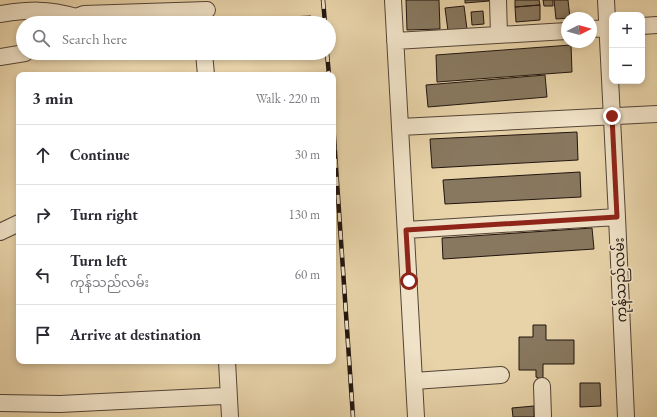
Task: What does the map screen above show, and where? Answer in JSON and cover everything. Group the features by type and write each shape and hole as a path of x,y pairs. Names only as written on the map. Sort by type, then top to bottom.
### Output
{"street":[{"path":"393,0 416,417"},
{"path":"498,0 499,35"},
{"name":"ကုန်သည်လမ်း","path":"606,0 609,21"},
{"path":"0,14 33,10 61,12 67,16"},
{"path":"80,16 84,14 204,11"},
{"path":"645,26 657,25"},
{"path":"597,29 609,28"},
{"path":"395,41 561,31"},
{"name":"ကုန်သည်လမ်း","path":"610,48 612,116 626,417"},
{"path":"0,57 16,54"},
{"path":"205,60 206,72"},
{"path":"209,60 210,72"},
{"path":"400,127 657,114"},
{"path":"406,230 617,217"},
{"path":"0,232 16,224"},
{"path":"221,364 225,417"},
{"path":"227,364 230,417"},
{"path":"414,381 501,375"},
{"path":"542,386 543,417"},
{"path":"0,403 60,404 223,396"}],"building":[{"path":"406,0 439,0 440,29 407,30"},
{"path":"465,0 489,0 489,1 465,3"},
{"path":"515,0 539,0 540,5 515,7"},
{"path":"543,0 553,0 553,6 544,6"},
{"path":"554,0 568,0 569,12 561,12 561,19 556,19"},
{"path":"540,5 540,20 516,22 515,7"},
{"path":"464,6 467,29 448,31 445,8"},
{"path":"483,11 484,24 472,25 471,12"},
{"path":"561,46 561,48 571,48 572,72 437,82 436,55"},
{"path":"545,75 547,97 428,107 426,85"},
{"path":"577,132 578,160 432,168 430,139"},
{"path":"580,172 581,197 445,204 443,180"},
{"path":"592,228 594,249 443,259 442,238"},
{"path":"533,325 546,325 546,340 574,340 574,364 543,364 543,380 536,377 536,370 519,370 519,337 533,337"},
{"path":"580,383 600,383 601,406 580,407"},
{"path":"534,406 534,417 513,417 512,408"}],"railway":[{"path":"323,0 324,16"},
{"path":"328,60 329,72"},
{"path":"336,167 353,417"}],"route":[{"path":"409,281 406,230 617,217 612,116"}]}
